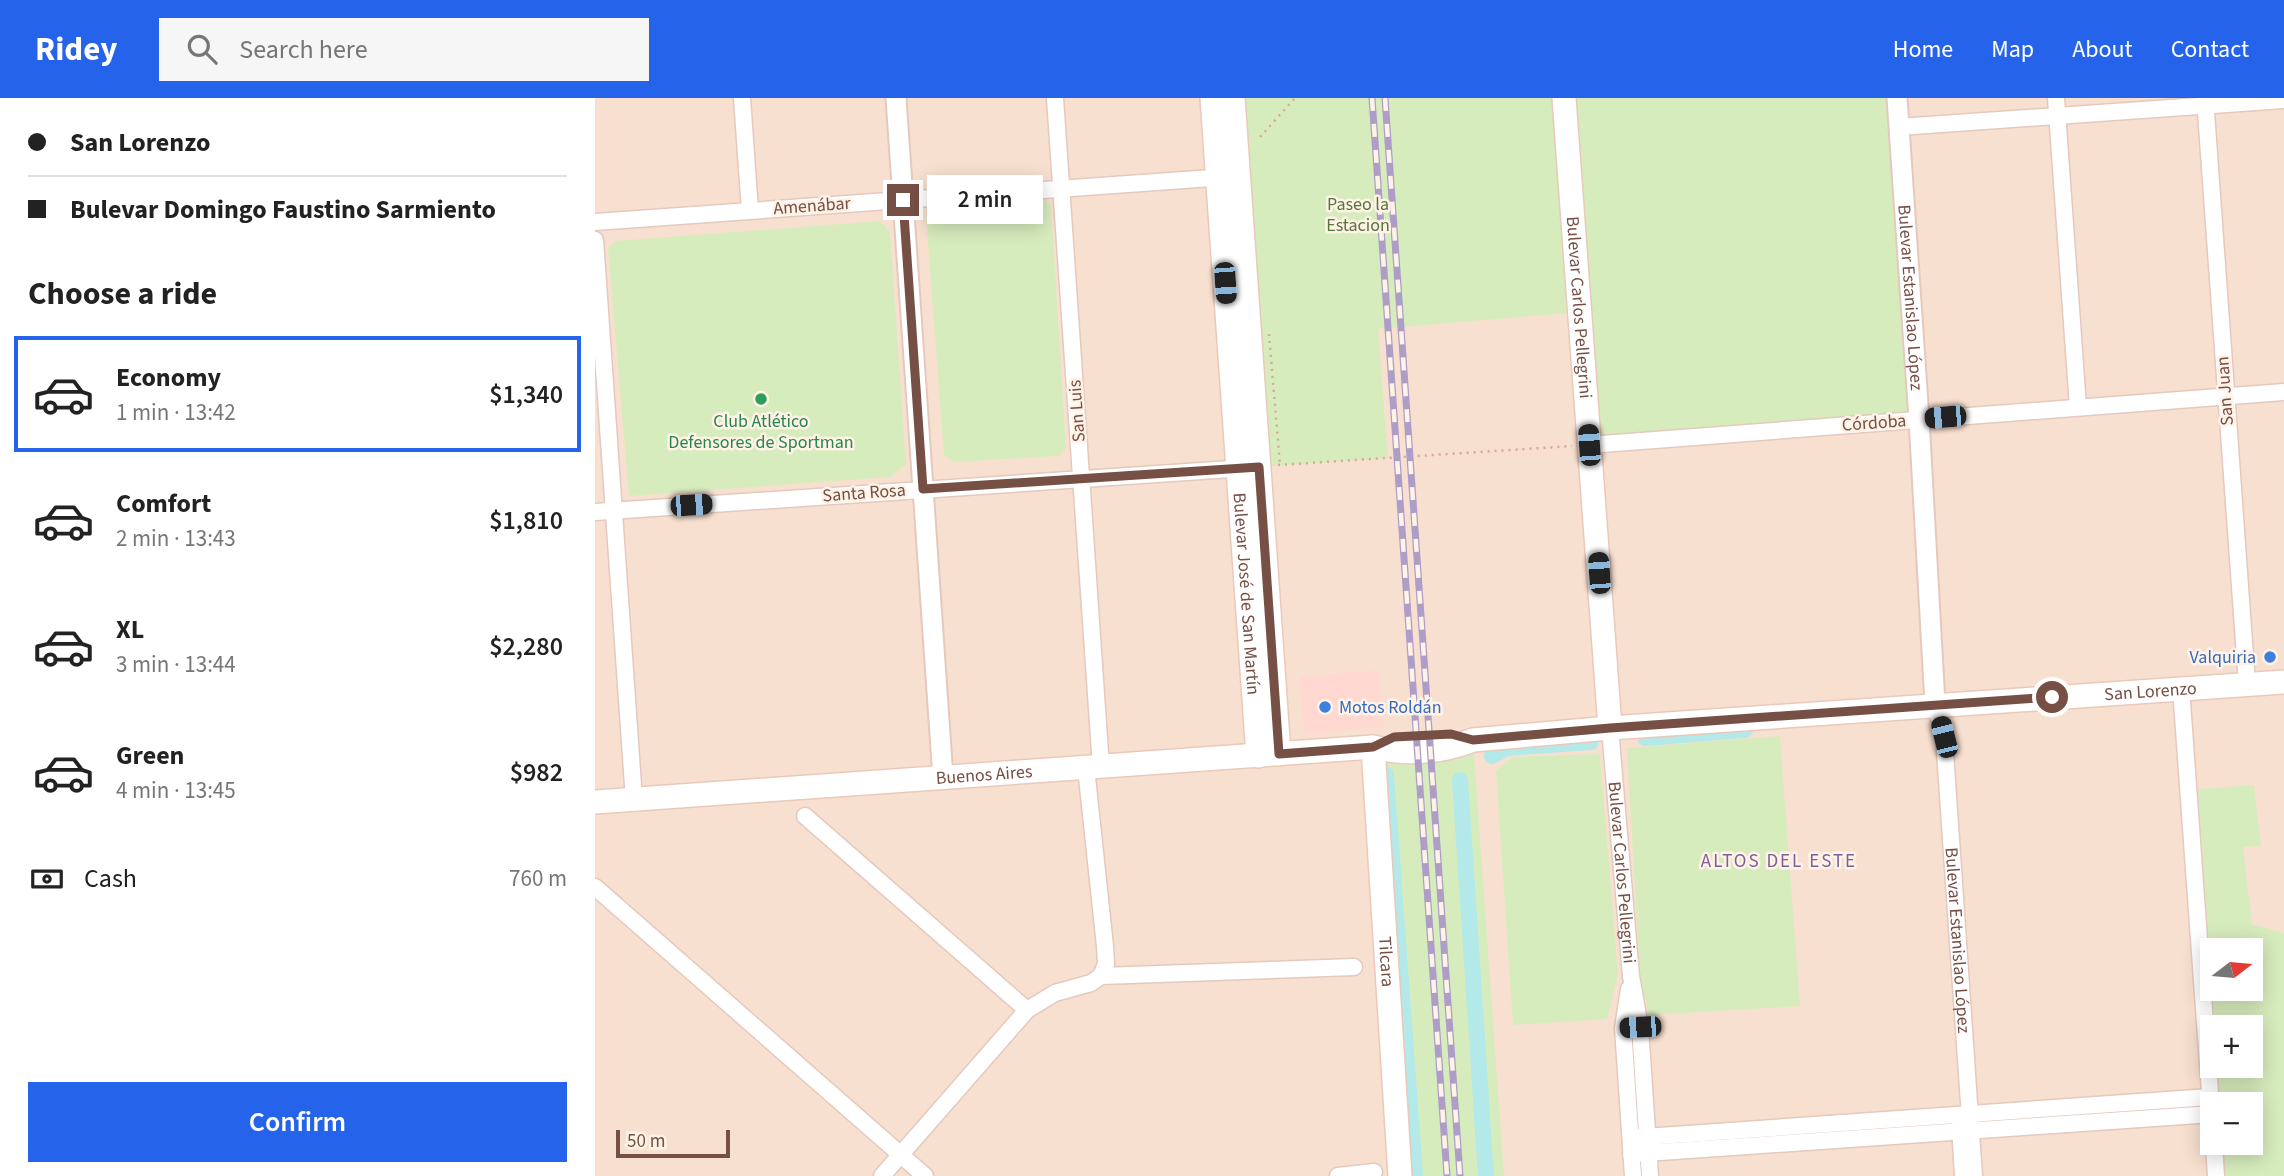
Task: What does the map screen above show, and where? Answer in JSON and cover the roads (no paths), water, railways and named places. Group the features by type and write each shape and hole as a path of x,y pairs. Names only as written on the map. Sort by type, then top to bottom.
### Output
{"main road":[{"name":"Bulevar José de San Martín","path":"1212,98 1228,177 1269,755"},
{"name":"Bulevar José de San Martín","path":"1228,177 1233,98"},
{"name":"Bulevar Carlos Pellegrini","path":"1564,98 1610,728"},
{"name":"San Lorenzo","path":"1430,743 1451,734 1473,740 1935,704 2284,682"},
{"name":"Buenos Aires","path":"596,805 634,800 1373,747 1394,737 1430,743"},
{"name":"Tilcara","path":"1373,747 1401,1176"}],"street":[{"path":"742,98 750,211"},
{"path":"896,98 943,778"},
{"name":"San Luis","path":"1055,98 1081,479 1093,767 1105,946 1105,964 1101,976"},
{"name":"Bulevar Estanislao López","path":"1896,98 1919,419 1935,704 1934,737 1965,1123 1974,1176"},
{"path":"2056,98 2078,407"},
{"path":"1899,127 2205,102 2284,100"},
{"name":"San Juan","path":"2205,102 2247,684"},
{"name":"Amenábar","path":"595,222 1228,177"},
{"path":"595,240 634,800"},
{"name":"Córdoba","path":"1589,445 2284,392"},
{"name":"Santa Rosa","path":"595,512 1249,467"},
{"path":"2181,688 2210,1092"},
{"name":"Bulevar Carlos Pellegrini","path":"1610,728 1631,976 1640,1027 1650,1176"},
{"path":"805,816 1027,1010"},
{"path":"595,887 925,1176"},
{"path":"882,1176 1027,1010 1055,993 1091,983 1101,976 1354,967"},
{"name":"Bulevar Carlos Pellegrini","path":"1631,976 1623,1028 1633,1176"},
{"path":"1623,1028 1640,1027"},
{"path":"1631,1146 2200,1107"},
{"name":"Bulevar Estanislao López","path":"1963,1176 1965,1123"},
{"path":"2215,1155 2216,1176"},
{"path":"1338,1176 1374,1172"}],"waterway":[{"path":"1645,738 1745,730"},
{"path":"1492,756 1507,748 1591,742"},
{"path":"1386,775 1415,1176"},
{"path":"1460,780 1486,1176"}],"railway":[{"path":"1372,98 1447,1176"},
{"path":"1385,98 1460,1176"}],"place":[{"name":"Club Atlético Defensores de Sportman","path":"761,399"},
{"name":"Valquiria","path":"2270,657"},
{"name":"Motos Roldán","path":"1325,707"}],"district":[{"name":"ALTOS DEL ESTE","path":"1779,861"}],"park label":[{"name":"Paseo la Estacion","path":"1358,214"}]}
